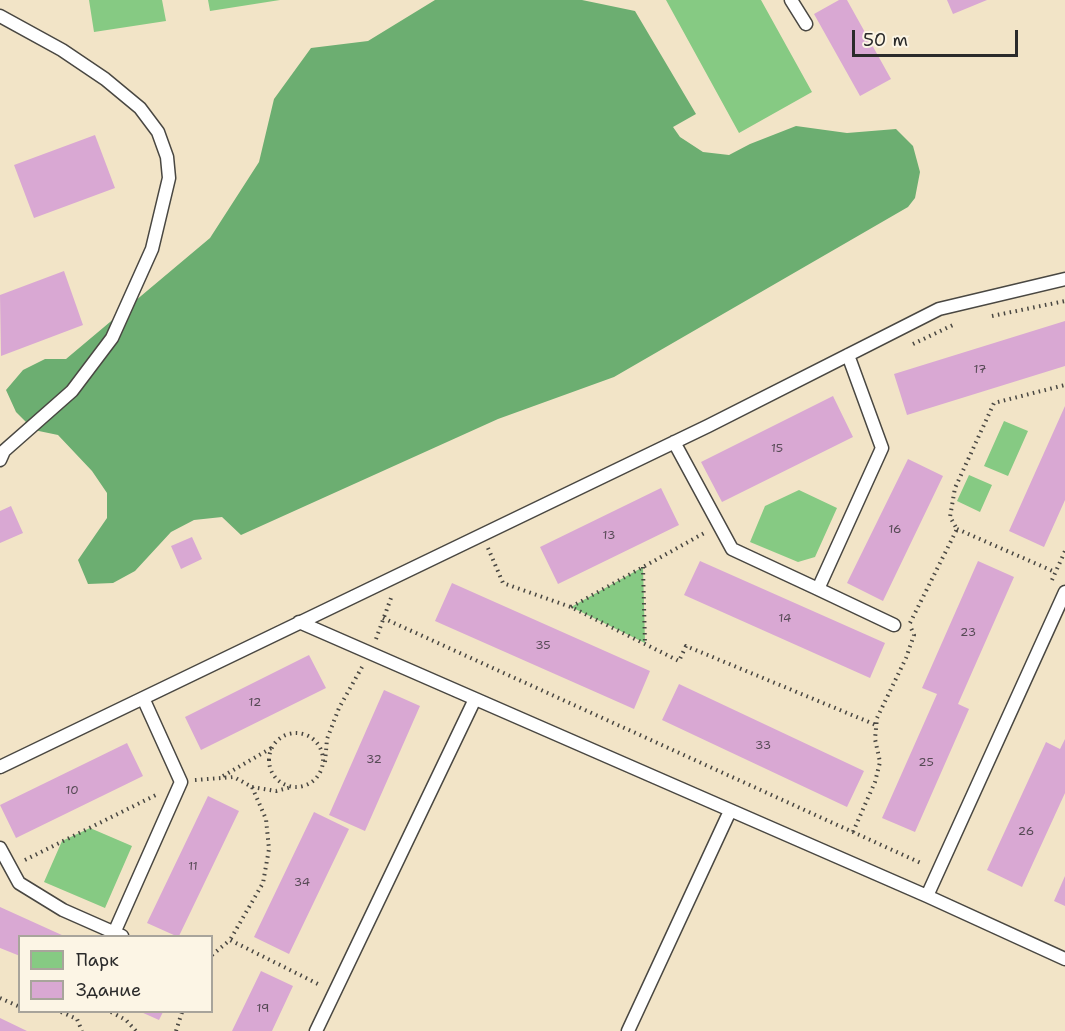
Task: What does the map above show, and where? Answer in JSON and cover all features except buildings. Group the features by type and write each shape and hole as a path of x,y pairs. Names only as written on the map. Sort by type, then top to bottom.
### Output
{"lane":[{"path":"791,0 806,24"},
{"path":"0,16 71,56 105,79 140,108 158,132 167,157 169,178 152,249 112,338 72,391 1,451"},
{"path":"0,767 674,442 939,309 1065,279"},
{"path":"818,589 882,448 848,355"},
{"path":"674,442 732,549 894,625"},
{"path":"927,896 1065,592"},
{"path":"299,622 927,896 1065,959"},
{"path":"0,848 19,883 63,910 118,935 181,782 143,698"},
{"path":"316,1031 475,699"},
{"path":"628,1031 730,811"}],"path":[{"path":"1056,572 957,529 950,517 955,488 994,404 1065,385"},
{"path":"571,607 718,525"},
{"path":"853,832 875,782 880,762 875,738 876,725 914,635 910,624 957,529"},
{"path":"488,548 503,583 571,607 679,661 686,646 876,725"},
{"path":"643,567 645,643"},
{"path":"384,618 939,871"},
{"path":"894,625 898,620 910,624"},
{"path":"325,762 327,739 339,708 370,653"},
{"path":"222,777 242,768 273,747 280,739 299,733 317,743 323,762 320,772 313,781 276,791 252,787"},
{"path":"273,747 270,757 276,777 294,786"},
{"path":"213,954 230,940 334,993"},
{"path":"0,998 18,1005"},
{"path":"66,1013 77,1019 82,1031"},
{"path":"114,1013 126,1020 136,1031"},
{"path":"176,1031 181,1013"}],"green space":[{"path":"89,0 162,0 166,21 94,32"},
{"path":"208,0 280,0 210,11"},
{"path":"435,0 582,0 635,11 696,114 673,127 680,137 703,152 729,155 796,126 847,133 896,129 913,146 920,172 915,198 908,207 614,377 498,419 241,535 222,517 194,520 171,532 135,571 113,583 88,584 78,560 107,518 107,493 92,471 58,435 34,430 16,412 6,390 23,370 45,359 66,359 210,238 259,162 274,99 311,48 368,41"},
{"path":"666,0 761,0 812,92 739,133"},
{"path":"1004,421 1028,431 1008,476 984,466"},
{"path":"969,475 992,485 980,512 957,501"},
{"path":"799,490 837,508 815,557 798,562 750,542 765,506"},
{"path":"643,567 645,643 571,607"},
{"path":"90,828 132,846 105,908 44,882 62,841"}]}
